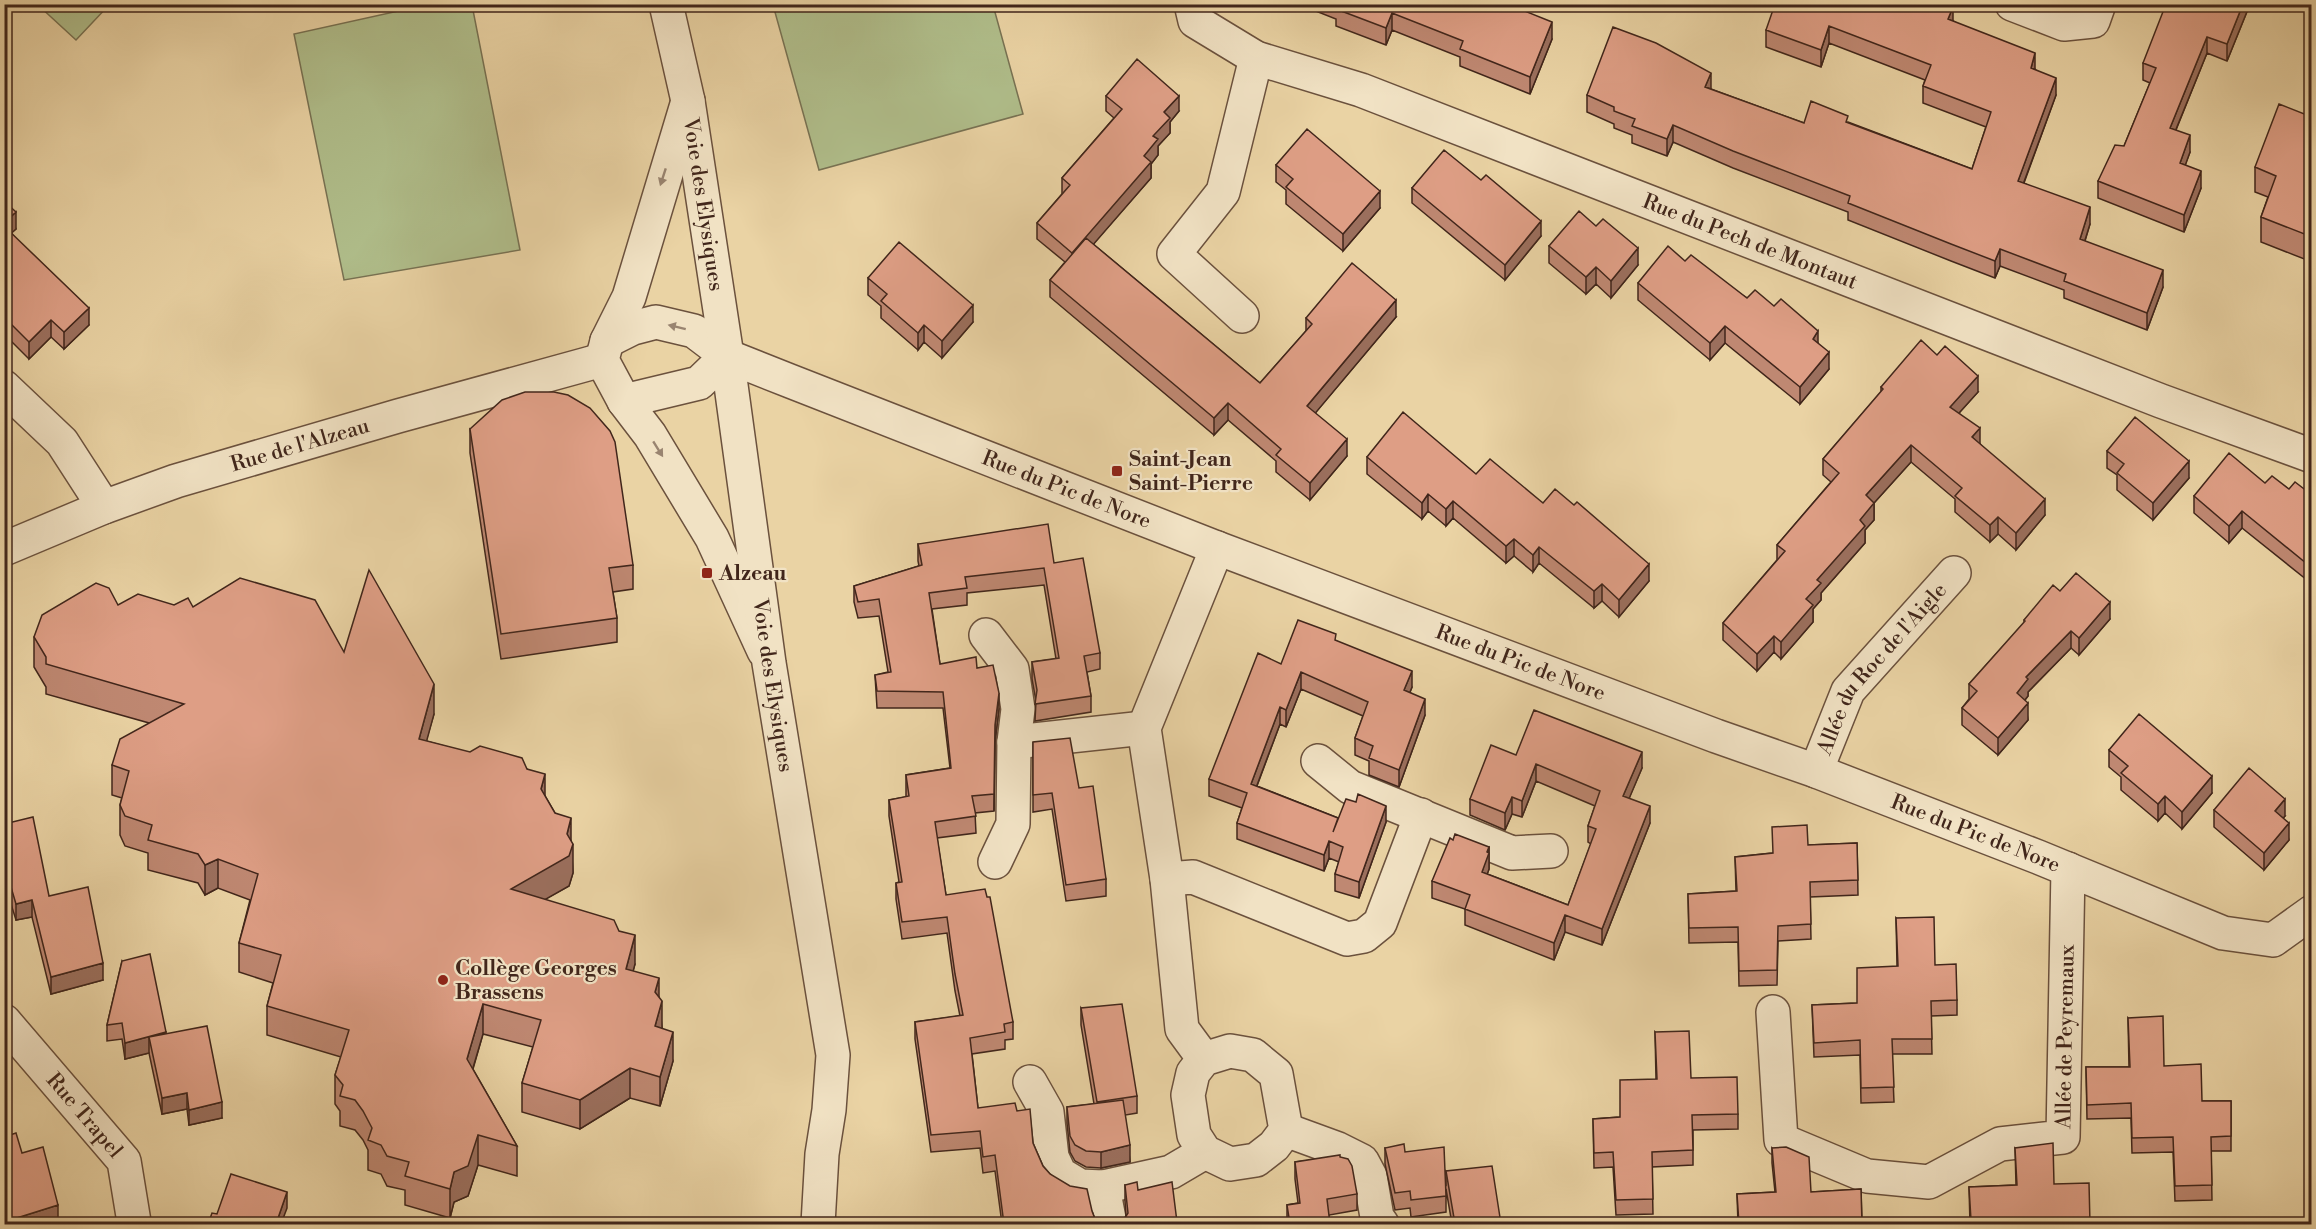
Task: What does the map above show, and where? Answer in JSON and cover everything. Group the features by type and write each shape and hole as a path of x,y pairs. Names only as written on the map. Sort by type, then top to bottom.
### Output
{"street":[{"name":"Voie des Elysiques","path":"666,4 687,102 727,356 769,663 833,1055 830,1110 822,1154 818,1224"},
{"path":"2012,4 2064,24 2093,21 2099,4"},
{"name":"Rue du Pech de Montaut","path":"1193,13 1223,40 1256,58 1361,90 2150,396 2312,456"},
{"path":"1242,316 1174,254 1224,192 1256,58"},
{"path":"687,102 628,297 604,350 624,401 650,435 712,538 769,663"},
{"name":"Rue de l'Alzeau","path":"4,549 104,507 176,481 604,350 633,328 656,322 694,331 727,356"},
{"path":"624,401 699,383 727,356"},
{"name":"Rue du Pic de Nore","path":"727,356 1217,548 1716,736 1816,771 2068,869 2223,933 2273,940 2312,912"},
{"path":"4,387 62,442 104,507"},
{"path":"1204,1059 1182,1029 1167,879 1144,728 1217,548"},
{"name":"Allée du Roc de l'Aigle","path":"1816,771 1848,691 1954,573"},
{"path":"986,635 1012,669 1018,709 1014,742 1013,825 995,862"},
{"path":"1014,742 1144,728"},
{"path":"1318,761 1350,787 1512,853 1551,851"},
{"path":"1167,879 1193,877 1347,939 1364,936 1380,923 1421,815"},
{"name":"Allée de Peyremaux","path":"1773,1012 1781,1140 1867,1176 1929,1182 2000,1144 2063,1137 2068,869"},
{"name":"Rue Trapel","path":"4,1021 124,1161 134,1222 132,1224"},
{"path":"1230,1051 1254,1055 1276,1074 1286,1130 1274,1146 1256,1160 1230,1164 1205,1152 1194,1135 1188,1095 1193,1073 1204,1059 1230,1051"},
{"path":"1030,1082 1047,1112 1052,1157 1060,1174 1080,1186 1103,1187 1170,1172 1205,1152"},
{"path":"1286,1130 1338,1149 1362,1161 1370,1176 1377,1217 1382,1224"},
{"name":"Voie des Elysiques","path":"800,1224 822,1154"},
{"path":"1103,1187 1110,1224"}],"green space":[{"path":"430,4 472,5 520,250 344,280 294,34"},
{"path":"38,5 109,5 76,40"},
{"path":"773,5 993,5 1023,114 819,170"}],"building":[{"path":"1338,4 1507,4 1552,22 1530,77 1460,49 1463,41 1392,13 1386,28 1336,9"},
{"path":"1775,4 1947,4 1953,7 1948,19 2035,53 2031,68 2056,78 2018,181 2090,207 2080,239 2163,270 2147,313 2064,281 2066,274 2000,249 1995,261 1951,244 1848,203 1850,196 1673,125 1667,139 1632,126 1635,119 1614,111 1614,107 1587,95 1613,27 1656,43 1711,73 1705,87 1804,123 1811,101 1848,116 1846,122 1972,169 1991,112 1923,86 1931,65 1829,26 1821,50 1766,30"},
{"path":"2166,4 2243,4 2227,44 2207,37 2170,128 2190,135 2180,163 2201,171 2184,215 2098,181 2115,145 2124,146 2156,68 2143,63"},
{"path":"1137,59 1179,96 1164,112 1170,118 1153,136 1158,139 1144,156 1151,162 1072,253 1037,223 1070,185 1062,178 1122,109 1106,96"},
{"path":"2279,104 2312,117 2312,237 2261,217 2276,176 2255,167"},
{"path":"1307,129 1380,191 1343,234 1286,187 1293,179 1276,165"},
{"path":"1444,150 1481,180 1486,175 1541,221 1505,265 1412,188"},
{"path":"4,201 16,212 4,223"},
{"path":"1579,211 1596,226 1603,219 1638,248 1611,281 1596,267 1586,277 1549,246"},
{"path":"4,226 89,308 64,332 51,320 29,342 4,317"},
{"path":"1086,238 1260,383 1312,324 1306,318 1352,263 1396,300 1307,406 1347,439 1310,483 1276,455 1281,449 1228,403 1214,418 1050,280"},
{"path":"899,242 973,305 942,341 924,325 918,333 881,301 887,294 868,278"},
{"path":"1668,246 1685,261 1691,255 1747,298 1755,290 1774,306 1781,299 1818,331 1813,339 1829,352 1800,387 1725,326 1710,343 1638,283"},
{"path":"1921,340 1937,355 1945,346 1978,376 1950,407 1980,428 1972,437 2045,499 2016,533 1998,517 1990,525 1955,496 1962,488 1911,445 1866,495 1874,503 1860,520 1865,526 1817,580 1821,583 1806,599 1813,605 1781,642 1774,636 1757,654 1723,623 1785,551 1777,545 1839,473 1823,459 1883,389 1881,387"},
{"path":"525,392 554,392 568,395 590,408 610,431 615,442 633,565 609,568 617,618 501,634 470,429 502,400"},
{"path":"1403,412 1476,474 1490,459 1543,503 1555,489 1574,505 1577,502 1649,564 1619,600 1602,584 1594,591 1539,547 1533,555 1514,539 1506,546 1453,501 1446,509 1428,494 1422,503 1367,457"},
{"path":"2135,417 2189,461 2153,503 2117,473 2124,464 2107,451"},
{"path":"2229,453 2265,483 2272,476 2289,489 2295,482 2312,495 2312,568 2242,511 2229,526 2194,496"},
{"path":"1048,524 1054,563 1083,558 1100,653 1084,656 1091,696 1035,704 1037,690 1032,662 1059,658 1044,568 965,577 967,588 929,593 940,664 976,657 977,668 993,665 999,693 995,725 994,794 972,796 976,816 935,822 946,895 985,889 987,897 990,897 1013,1022 1004,1024 1005,1032 970,1038 978,1108 1015,1103 1017,1111 1030,1109 1033,1143 1043,1166 1050,1174 1070,1186 1087,1189 1095,1219 1103,1224 1004,1224 995,1155 983,1157 980,1131 931,1135 915,1022 963,1015 947,917 902,922 896,883 902,882 889,800 909,796 906,775 951,768 943,692 877,691 875,675 891,672 879,599 858,602 854,586 922,565 918,544"},
{"path":"369,570 434,684 419,739 470,752 480,746 522,758 527,769 545,774 541,789 555,813 571,818 567,834 573,844 569,856 511,889 614,920 619,931 635,935 626,969 659,978 655,992 662,1001 655,1026 673,1032 660,1077 630,1068 580,1100 522,1083 541,1020 483,1004 467,1059 517,1146 478,1135 468,1166 454,1172 450,1189 405,1176 409,1162 387,1156 381,1145 368,1140 372,1128 363,1111 355,1100 340,1096 343,1085 335,1075 349,1030 267,1006 281,955 239,943 258,874 218,859 205,865 198,854 148,840 152,825 125,816 120,805 129,771 112,765 120,739 184,704 46,664 46,657 34,637 42,615 96,583 109,588 118,605 138,594 174,605 188,598 193,607 240,578 315,600 344,652"},
{"path":"2076,573 2110,602 2079,638 2071,631 2026,677 2028,679 2017,693 2028,703 1998,738 1962,708 1977,691 1969,684 2025,621 2053,585 2060,591"},
{"path":"1298,620 1336,634 1335,640 1412,671 1404,690 1425,699 1399,770 1369,758 1373,746 1355,738 1368,702 1301,672 1286,710 1280,707 1251,784 1338,818 1333,832 1346,799 1356,802 1358,794 1386,806 1359,882 1335,874 1343,847 1329,841 1324,855 1237,823 1247,793 1209,779 1258,653 1281,664"},
{"path":"1534,710 1642,752 1623,796 1650,806 1602,929 1565,915 1554,943 1465,909 1470,895 1432,881 1450,838 1453,840 1455,834 1489,847 1482,872 1568,905 1596,829 1588,826 1600,791 1536,764 1522,801 1512,797 1505,813 1470,799 1491,745 1516,755"},
{"path":"2139,714 2212,776 2182,812 2165,796 2158,804 2121,773 2128,766 2109,750"},
{"path":"1070,738 1079,788 1093,786 1106,879 1066,885 1052,793 1033,795 1033,742"},
{"path":"2249,768 2285,799 2275,811 2289,823 2264,853 2214,810"},
{"path":"33,817 49,896 88,887 103,963 51,977 32,900 16,904 11,887 4,888 4,824"},
{"path":"1807,825 1808,845 1857,843 1858,880 1810,882 1811,924 1778,926 1777,970 1739,971 1738,927 1689,928 1688,894 1737,891 1735,857 1773,853 1772,827"},
{"path":"1934,917 1935,965 1956,964 1957,1000 1931,1001 1932,1039 1892,1039 1894,1087 1861,1088 1860,1040 1814,1043 1812,1005 1857,1003 1857,968 1898,966 1896,918"},
{"path":"150,954 166,1032 125,1043 122,1023 107,1025 122,961"},
{"path":"1122,1004 1137,1096 1097,1102 1081,1008"},
{"path":"2163,1016 2164,1066 2201,1064 2202,1101 2231,1101 2231,1136 2211,1137 2212,1185 2175,1186 2173,1137 2132,1138 2131,1103 2087,1105 2086,1067 2130,1067 2128,1018"},
{"path":"207,1026 222,1102 189,1110 187,1093 162,1098 149,1037"},
{"path":"1689,1031 1691,1078 1737,1077 1738,1114 1692,1115 1693,1150 1652,1152 1653,1199 1616,1200 1613,1152 1594,1153 1593,1119 1620,1117 1620,1080 1657,1079 1655,1032"},
{"path":"1123,1100 1130,1145 1101,1152 1086,1151 1075,1145 1070,1136 1067,1107"},
{"path":"16,1133 22,1153 43,1147 58,1205 4,1222 4,1137"},
{"path":"2053,1143 2054,1184 2089,1183 2090,1224 2018,1224 2018,1219 1971,1220 1969,1187 2017,1185 2015,1148"},
{"path":"1404,1144 1405,1152 1444,1147 1446,1196 1411,1200 1410,1191 1395,1193 1385,1148"},
{"path":"1786,1147 1809,1157 1811,1192 1861,1189 1862,1224 1739,1224 1737,1194 1776,1192 1772,1148"},
{"path":"1340,1155 1348,1159 1352,1166 1357,1194 1327,1199 1330,1224 1290,1224 1287,1205 1300,1203 1295,1162"},
{"path":"1492,1166 1501,1224 1455,1224 1446,1171"},
{"path":"231,1174 287,1192 276,1224 208,1224 212,1213 217,1214"},
{"path":"1137,1182 1138,1190 1172,1182 1177,1222 1117,1224 1123,1221 1128,1213 1125,1185"},
{"path":"1191,1220 1192,1224 1164,1224"}],"place":[{"name":"Saint-Jean Saint-Pierre","path":"1117,471"},
{"name":"Alzeau","path":"707,573"},
{"name":"Collège Georges Brassens","path":"443,980"}]}
